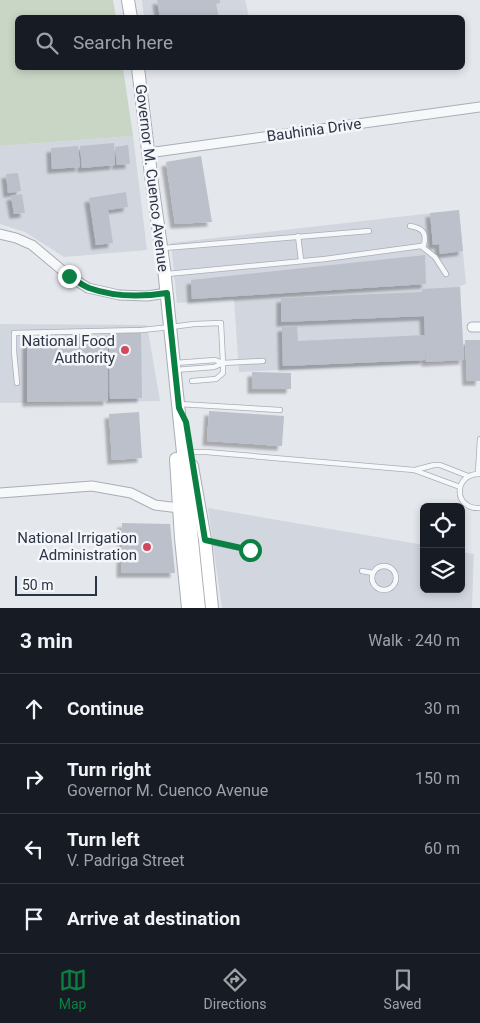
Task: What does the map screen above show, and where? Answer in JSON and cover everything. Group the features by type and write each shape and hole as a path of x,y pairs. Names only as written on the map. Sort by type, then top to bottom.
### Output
{"main road":[{"path":"128,0 130,15"},
{"name":"Governor M. Cuenco Avenue","path":"138,70 162,248 179,406 198,542 212,608"},
{"name":"Governor M. Cuenco Avenue","path":"179,406 186,422 198,542"},
{"name":"Governor M. Cuenco Avenue","path":"179,406 172,424 188,608"},
{"path":"198,542 199,608"}],"street":[{"name":"Bauhinia Drive","path":"148,153 480,107"},
{"path":"0,234 32,245 69,276 88,288 119,295 147,296 167,293"},
{"path":"0,493 92,486 131,493 155,505 179,508"}],"lane":[{"path":"165,274 324,259 424,245 423,231 419,227 410,226"},
{"path":"162,248 369,231"},
{"path":"298,236 301,260"},
{"path":"421,246 435,257 446,274"},
{"path":"17,383 14,333 142,330 221,323 223,373 216,379 192,381"},
{"path":"175,366 214,367 223,363 263,361"},
{"path":"179,406 280,410"},
{"path":"414,470 440,465 468,476 479,474 480,439"},
{"path":"190,452 414,470 460,487"},
{"path":"468,476 462,482 459,492 466,505 480,508"},
{"path":"198,542 250,550"},
{"path":"388,567 396,575 396,581 388,589 377,588 373,584 373,573 377,568 388,567"},
{"path":"362,571 373,573"}],"shaded area":[{"path":"142,0 245,0 249,15 144,15"},
{"path":"133,136 147,250 64,257 25,232 0,224 0,146"},
{"path":"459,210 466,284 460,286 464,361 239,372 234,299 177,303 171,243"},
{"path":"0,324 147,325 160,401 0,403"},
{"path":"208,508 420,544 420,593 465,593 465,553 474,554 472,608 222,608"}],"green space":[{"path":"0,0 113,0 116,15 15,15 15,70 123,70 133,136 0,146"}],"building":[{"path":"157,0 220,0 220,3 216,4 218,15 160,15"},
{"path":"114,143 115,165 82,168 80,146"},
{"path":"128,145 130,164 117,165 115,147"},
{"path":"78,146 80,167 52,169 51,148"},
{"path":"201,156 212,222 175,224 166,162"},
{"path":"18,173 21,191 8,193 6,174"},
{"path":"126,192 128,207 108,210 113,243 96,245 89,198"},
{"path":"22,194 25,213 14,214 11,196"},
{"path":"459,210 463,251 440,254 439,244 433,245 430,213"},
{"path":"425,255 426,284 192,299 191,280"},
{"path":"460,287 464,360 426,362 425,347 425,360 283,366 282,327 297,326 298,341 425,335 424,316 281,322 281,298 422,292 422,289"},
{"name":"National Food Authority","path":"141,332 142,398 110,399 109,333"},
{"path":"108,336 108,401 27,402 27,337"},
{"path":"465,340 480,340 480,381 467,381"},
{"path":"252,372 291,373 291,389 252,389"},
{"path":"209,411 284,416 282,446 207,441"},
{"path":"139,412 142,458 112,460 109,414"},
{"name":"National Irrigation Administration","path":"122,523 170,524 175,573 121,573"}],"place":[{"name":"National Food Authority","path":"125,350"},
{"name":"National Irrigation Administration","path":"147,547"}],"route":[{"path":"69,276 88,288 119,295 147,296 167,293 179,408 186,422 205,540 250,550"}]}
